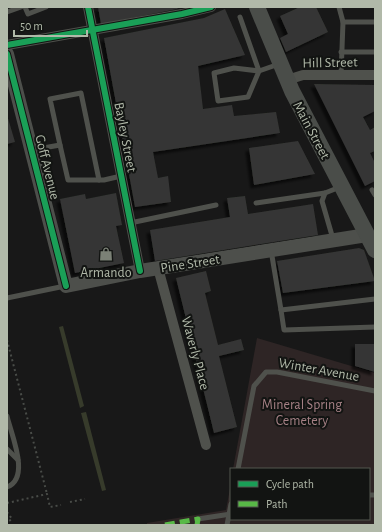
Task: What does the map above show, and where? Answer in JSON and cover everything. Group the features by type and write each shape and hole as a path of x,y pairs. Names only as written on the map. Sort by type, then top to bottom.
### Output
{"main road":[{"name":"Main Street","path":"259,9 287,80 342,186 371,234 375,250"},
{"name":"Goff Avenue","path":"7,54 9,69 32,150 66,286"},
{"name":"Pine Street","path":"66,286 140,271 371,234"}],"street":[{"name":"Bayley Street","path":"88,7 140,271"},
{"path":"7,45 211,7"},
{"name":"Hill Street","path":"287,80 303,75 375,75"},
{"name":"Waverly Place","path":"158,268 206,445"}],"lane":[{"path":"7,12 21,7"},
{"path":"25,7 28,14 46,7"},
{"path":"338,7 344,22 341,52 341,75"},
{"path":"240,17 259,71 248,97 218,100 214,73 234,68 259,71 280,63"},
{"path":"344,22 375,22"},
{"path":"341,52 375,52"},
{"path":"99,180 81,93 50,99 68,180 99,180 121,176"},
{"path":"32,150 60,145"},
{"path":"256,203 325,193 342,186"},
{"path":"372,190 375,195"},
{"path":"325,193 322,201 333,240"},
{"path":"130,223 216,205"},
{"path":"271,250 284,330 375,327"},
{"name":"Pine Street","path":"7,298 66,286"},
{"path":"281,310 375,299"},
{"name":"Winter Avenue","path":"238,468 254,386 266,372 277,372 375,391"},
{"path":"7,416 18,460 18,475 14,483 7,487"},
{"path":"7,449 18,460"},
{"path":"198,519 230,514 227,525"}],"path":[{"path":"7,340 50,507 60,505"},
{"path":"7,503 47,494"},
{"path":"70,502 84,499"},
{"path":"7,512 12,519 9,521"}],"green space":[{"name":"Mineral Spring Cemetery","path":"257,338 375,373 375,525 147,525 147,523 226,510 230,488 230,520 370,520 370,468 233,468"}],"shaded area":[{"path":"63,326 84,406 80,408 59,327"},
{"path":"86,412 106,490 102,491 81,413"}],"building":[{"path":"98,7 179,7 177,9 101,24"},
{"path":"300,7 316,7 328,32 286,52 280,38 288,34 280,16"},
{"path":"225,9 245,55 198,66 203,109 232,105 234,116 276,112 280,133 153,152 158,178 168,176 171,202 135,207 104,38 204,18"},
{"path":"314,84 375,85 375,111 363,117 370,130 375,127 375,151 370,153 375,163 375,181 365,186"},
{"path":"7,115 15,142 7,144"},
{"path":"298,141 315,174 254,185 249,148"},
{"path":"116,193 122,225 116,226 124,263 75,273 60,199 85,194 86,199"},
{"path":"245,196 248,214 313,204 318,235 155,261 150,230 230,217 227,198"},
{"path":"359,248 364,250 375,281 283,293 277,261"},
{"path":"206,271 211,291 205,293 218,345 241,339 244,350 219,356 237,427 214,433 176,278"},
{"path":"355,344 375,344 375,372 355,366"}],"marked path":[{"path":"165,525 198,519 197,525"}],"cycle path":[{"path":"88,7 140,271"},
{"path":"7,45 182,14 211,7"},
{"path":"7,54 66,286"}],"place":[{"name":"Armando","path":"106,254"}]}
